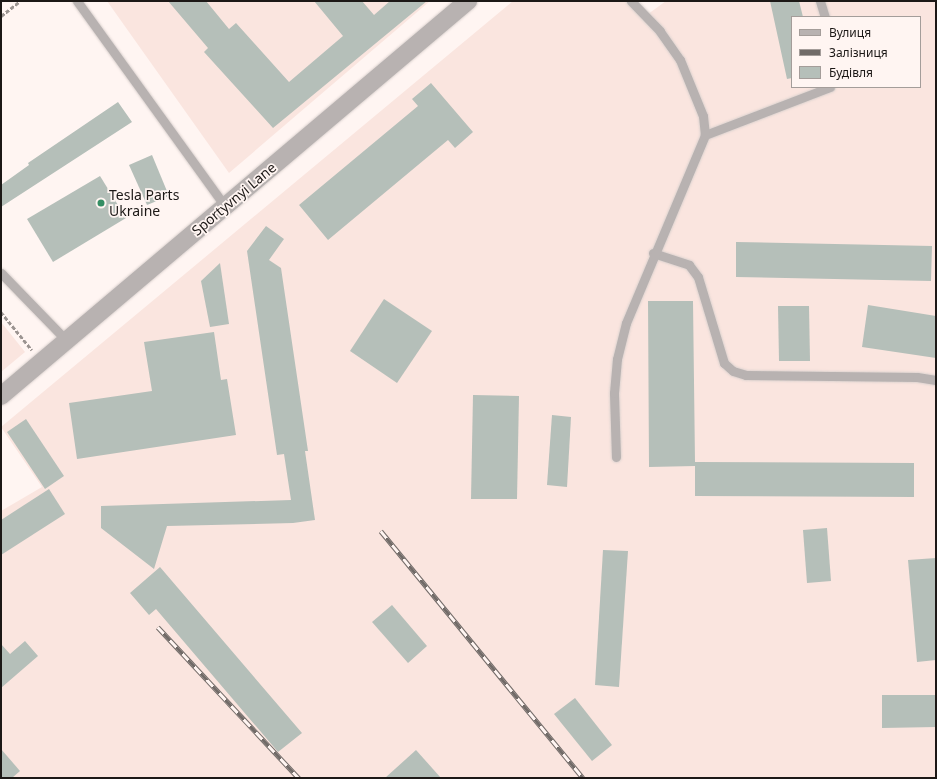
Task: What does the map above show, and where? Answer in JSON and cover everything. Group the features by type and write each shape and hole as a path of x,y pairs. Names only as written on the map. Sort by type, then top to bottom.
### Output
{"street":[{"name":"Sportyvnyi Lane","path":"1,396 468,1"}],"lane":[{"path":"77,1 225,206"},
{"path":"616,457 614,393 617,359 626,323 653,253 705,135 703,116 680,60 660,31 631,1"},
{"path":"820,1 825,16"},
{"path":"705,135 827,88"},
{"path":"653,253 689,265 698,277 724,363 732,371 746,375 917,378 936,380"},
{"path":"1,273 66,341"}],"path":[{"path":"1,16 20,1"},
{"path":"1,312 41,362"}],"shaded area":[{"path":"107,1 430,1 229,173"},
{"path":"513,1 628,1 644,17 666,1 936,1 936,778 1,778 1,511 42,487 1,427"},
{"path":"1,322 25,352 1,372"}],"building":[{"path":"168,1 206,1 229,29 236,23 289,82 343,36 314,1 362,1 374,15 390,1 427,1 273,128 204,52 208,48"},
{"path":"770,1 799,1 803,16 791,16 791,78 787,79"},
{"path":"431,83 473,132 455,148 448,140 328,240 299,205 418,106 412,99"},
{"path":"118,102 132,122 1,207 1,185 29,165 28,163"},
{"path":"152,155 169,196 147,205 129,165"},
{"path":"100,176 126,218 53,262 27,219"},
{"path":"266,226 284,239 269,260 281,268 308,451 305,451 315,520 293,523 167,526 154,569 101,528 101,506 291,500 284,454 277,455 247,251"},
{"path":"736,242 932,246 931,281 736,277"},
{"path":"220,263 229,324 210,327 201,281"},
{"path":"384,299 432,331 397,383 350,351"},
{"path":"648,301 693,301 695,462 914,463 914,497 695,496 695,466 649,467"},
{"path":"868,305 936,316 936,358 862,347"},
{"path":"778,306 809,306 810,361 779,361"},
{"path":"214,332 221,380 227,379 236,435 77,459 69,403 152,391 144,342"},
{"path":"473,395 519,396 517,499 471,499"},
{"path":"552,415 571,417 567,487 547,485"},
{"path":"26,419 64,476 45,489 7,432"},
{"path":"49,489 65,514 1,555 1,520"},
{"path":"827,528 831,581 807,583 803,530"},
{"path":"603,550 628,551 619,687 595,685"},
{"path":"936,558 936,660 917,662 908,560"},
{"path":"160,567 302,733 278,752 156,609 149,615 130,593"},
{"path":"392,605 427,646 408,663 372,622"},
{"path":"25,641 38,656 1,688 1,644 10,654"},
{"path":"882,695 936,695 936,727 882,728"},
{"path":"575,698 612,745 592,761 554,714"},
{"path":"1,749 20,771 12,778 1,778"},
{"path":"416,750 441,778 385,778"}],"railway":[{"path":"381,531 583,778"},
{"path":"158,627 299,778"}],"place":[{"name":"Tesla Parts Ukraine","path":"101,203"}]}
